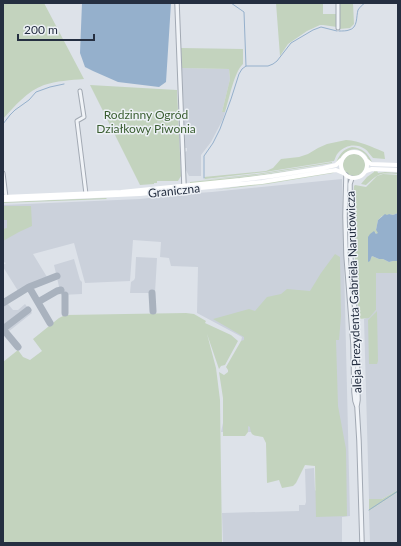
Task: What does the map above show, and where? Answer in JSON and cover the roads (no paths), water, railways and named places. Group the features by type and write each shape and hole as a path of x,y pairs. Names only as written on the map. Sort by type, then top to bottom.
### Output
{"main road":[{"path":"398,165 371,164 363,155 353,152 345,155 341,160 341,166 345,174 352,178 361,176 366,171 372,169 398,170"},
{"name":"Graniczna","path":"4,198 121,192 251,179 335,165 341,160"},
{"path":"366,160 366,171"},
{"name":"Graniczna","path":"4,198 140,194 262,182 337,170 345,174"}],"street":[{"path":"177,3 184,186"},
{"path":"338,3 338,28"},
{"path":"80,91 84,117 77,121 86,194"},
{"path":"3,173 4,198"},
{"name":"aleja Prezydenta Gabriela Narutowicza","path":"345,174 346,262 353,344 355,402 357,407"},
{"name":"aleja Prezydenta Gabriela Narutowicza","path":"352,178 350,182 350,230 357,350 357,407 362,543"}],"water":[{"path":"82,3 171,3 166,82 159,87 118,82 85,67 80,53"},
{"path":"398,213 398,261 389,262 372,256 368,262 368,237 374,231 376,234 378,233 376,230 378,220 385,214 393,215"}],"waterway":[{"path":"231,3 244,12 246,66"},
{"path":"339,31 352,29 354,27 358,10 365,3"},
{"path":"204,178 204,156 220,129 242,69 246,66 268,66 273,64 291,43 313,30 321,27 337,31"},
{"path":"3,124 15,110 29,100 36,92 64,84"},
{"path":"3,186 4,191"},
{"path":"369,510 398,491"}],"park label":[{"name":"Rodzinny Ogród Działkowy Piwonia","path":"146,122"}]}
